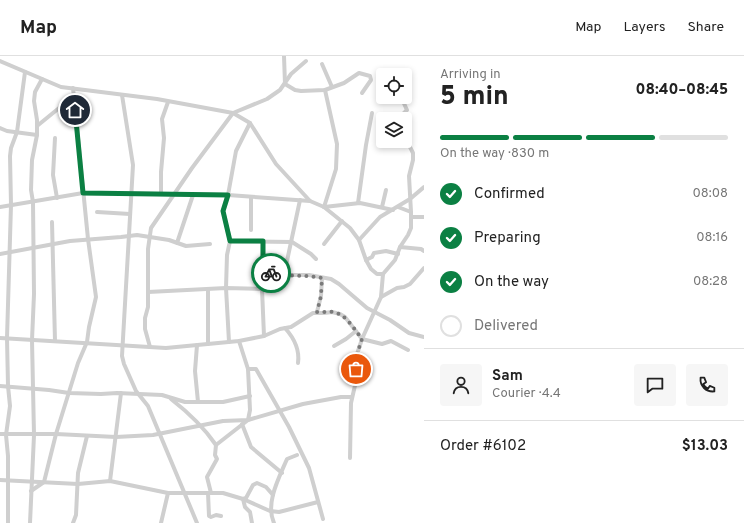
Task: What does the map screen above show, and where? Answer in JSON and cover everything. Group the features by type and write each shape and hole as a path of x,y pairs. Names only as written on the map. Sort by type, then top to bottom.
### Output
{"street":[{"path":"284,56 285,84"},
{"path":"0,61 61,87 122,95 233,113 250,123 276,164 310,201"},
{"path":"150,347 145,330 148,292 149,236 151,228 173,195 233,113 267,99 280,90 291,74 306,61"},
{"path":"322,64 332,87"},
{"path":"8,523 8,456 6,435 10,406 6,338 11,205 10,156 11,148 17,132 25,72"},
{"path":"285,84 295,90 301,91 325,90 344,83 355,74 362,73 370,76 371,80 362,93"},
{"path":"30,523 34,435 32,340 34,248 33,202 31,190 32,160 37,135 34,101 35,92 42,79"},
{"path":"31,491 44,482 56,434 78,363 87,342 96,297 88,239 73,88"},
{"path":"324,207 336,169 337,144 325,90"},
{"path":"122,95 133,165 122,356 136,391 148,406 197,523"},
{"path":"161,194 164,138 162,119 168,102"},
{"path":"37,126 64,104 75,110"},
{"path":"358,203 372,113"},
{"path":"229,342 226,255 230,241 223,211 228,195 236,151 250,123"},
{"path":"0,128 7,131 37,135"},
{"path":"55,138 53,175 57,198"},
{"path":"350,458 352,397 356,381 356,357 362,339 381,296 383,274 395,260 400,247 411,228 409,176 413,153 410,148"},
{"path":"359,240 380,217 410,199 424,187"},
{"path":"382,207 386,190"},
{"path":"0,207 83,193 228,195 310,201 324,207 350,228 359,240 366,260 374,272 377,274 383,274"},
{"path":"177,243 193,195"},
{"path":"251,230 252,197"},
{"path":"284,275 300,200"},
{"path":"324,207 358,203 393,210"},
{"path":"398,207 411,212"},
{"path":"97,212 130,214"},
{"path":"411,218 424,216"},
{"path":"324,244 342,221"},
{"path":"52,222 55,341"},
{"path":"0,254 88,239 100,240 137,235 169,240 189,246 210,244"},
{"path":"230,241 292,242 316,258"},
{"path":"263,241 262,289 264,336"},
{"path":"400,247 423,249"},
{"path":"366,260 372,257 374,253 386,251 398,254"},
{"path":"381,296 397,288 410,284 424,268"},
{"path":"263,270 274,275 309,276 331,279 374,312 409,332 424,338"},
{"path":"317,312 321,296 322,278"},
{"path":"148,292 208,288 262,289"},
{"path":"208,288 208,344"},
{"path":"0,338 87,342 166,348 239,341 264,336 280,329 291,327 313,313 332,312 340,314 345,318 362,339 382,344 391,341 408,350"},
{"path":"285,328 298,349 298,363"},
{"path":"334,346 356,331"},
{"path":"216,445 248,420 250,396 248,369 239,341"},
{"path":"197,345 195,371 198,402"},
{"path":"248,369 256,369 289,427 309,468 323,519"},
{"path":"0,386 101,394 121,393 162,395 185,402 223,402 250,396"},
{"path":"110,480 121,393"},
{"path":"0,434 56,434 116,437 160,433 223,421 248,420 302,404 341,397 352,397"},
{"path":"169,398 189,413 206,431 216,445 215,455 217,462 206,477 209,493 208,516 221,516"},
{"path":"242,424 251,447 282,473"},
{"path":"73,523 76,515 78,472 87,436"},
{"path":"274,523 270,511 275,486 287,459 297,455"},
{"path":"0,480 78,484 110,480 168,493 228,494 270,511 279,512 318,502"},
{"path":"243,499 246,498 253,485 257,483 266,486 273,495"},
{"path":"161,523 168,493"},
{"path":"243,499 245,507 250,512 252,523"}],"way so far":[{"path":"271,273 274,275 322,278 320,289 321,296 317,312 332,312 340,314 362,339 356,357 356,369"}],"route":[{"path":"75,110 83,193 228,195 223,206 223,211 230,241 263,241 263,270 271,273"}]}
